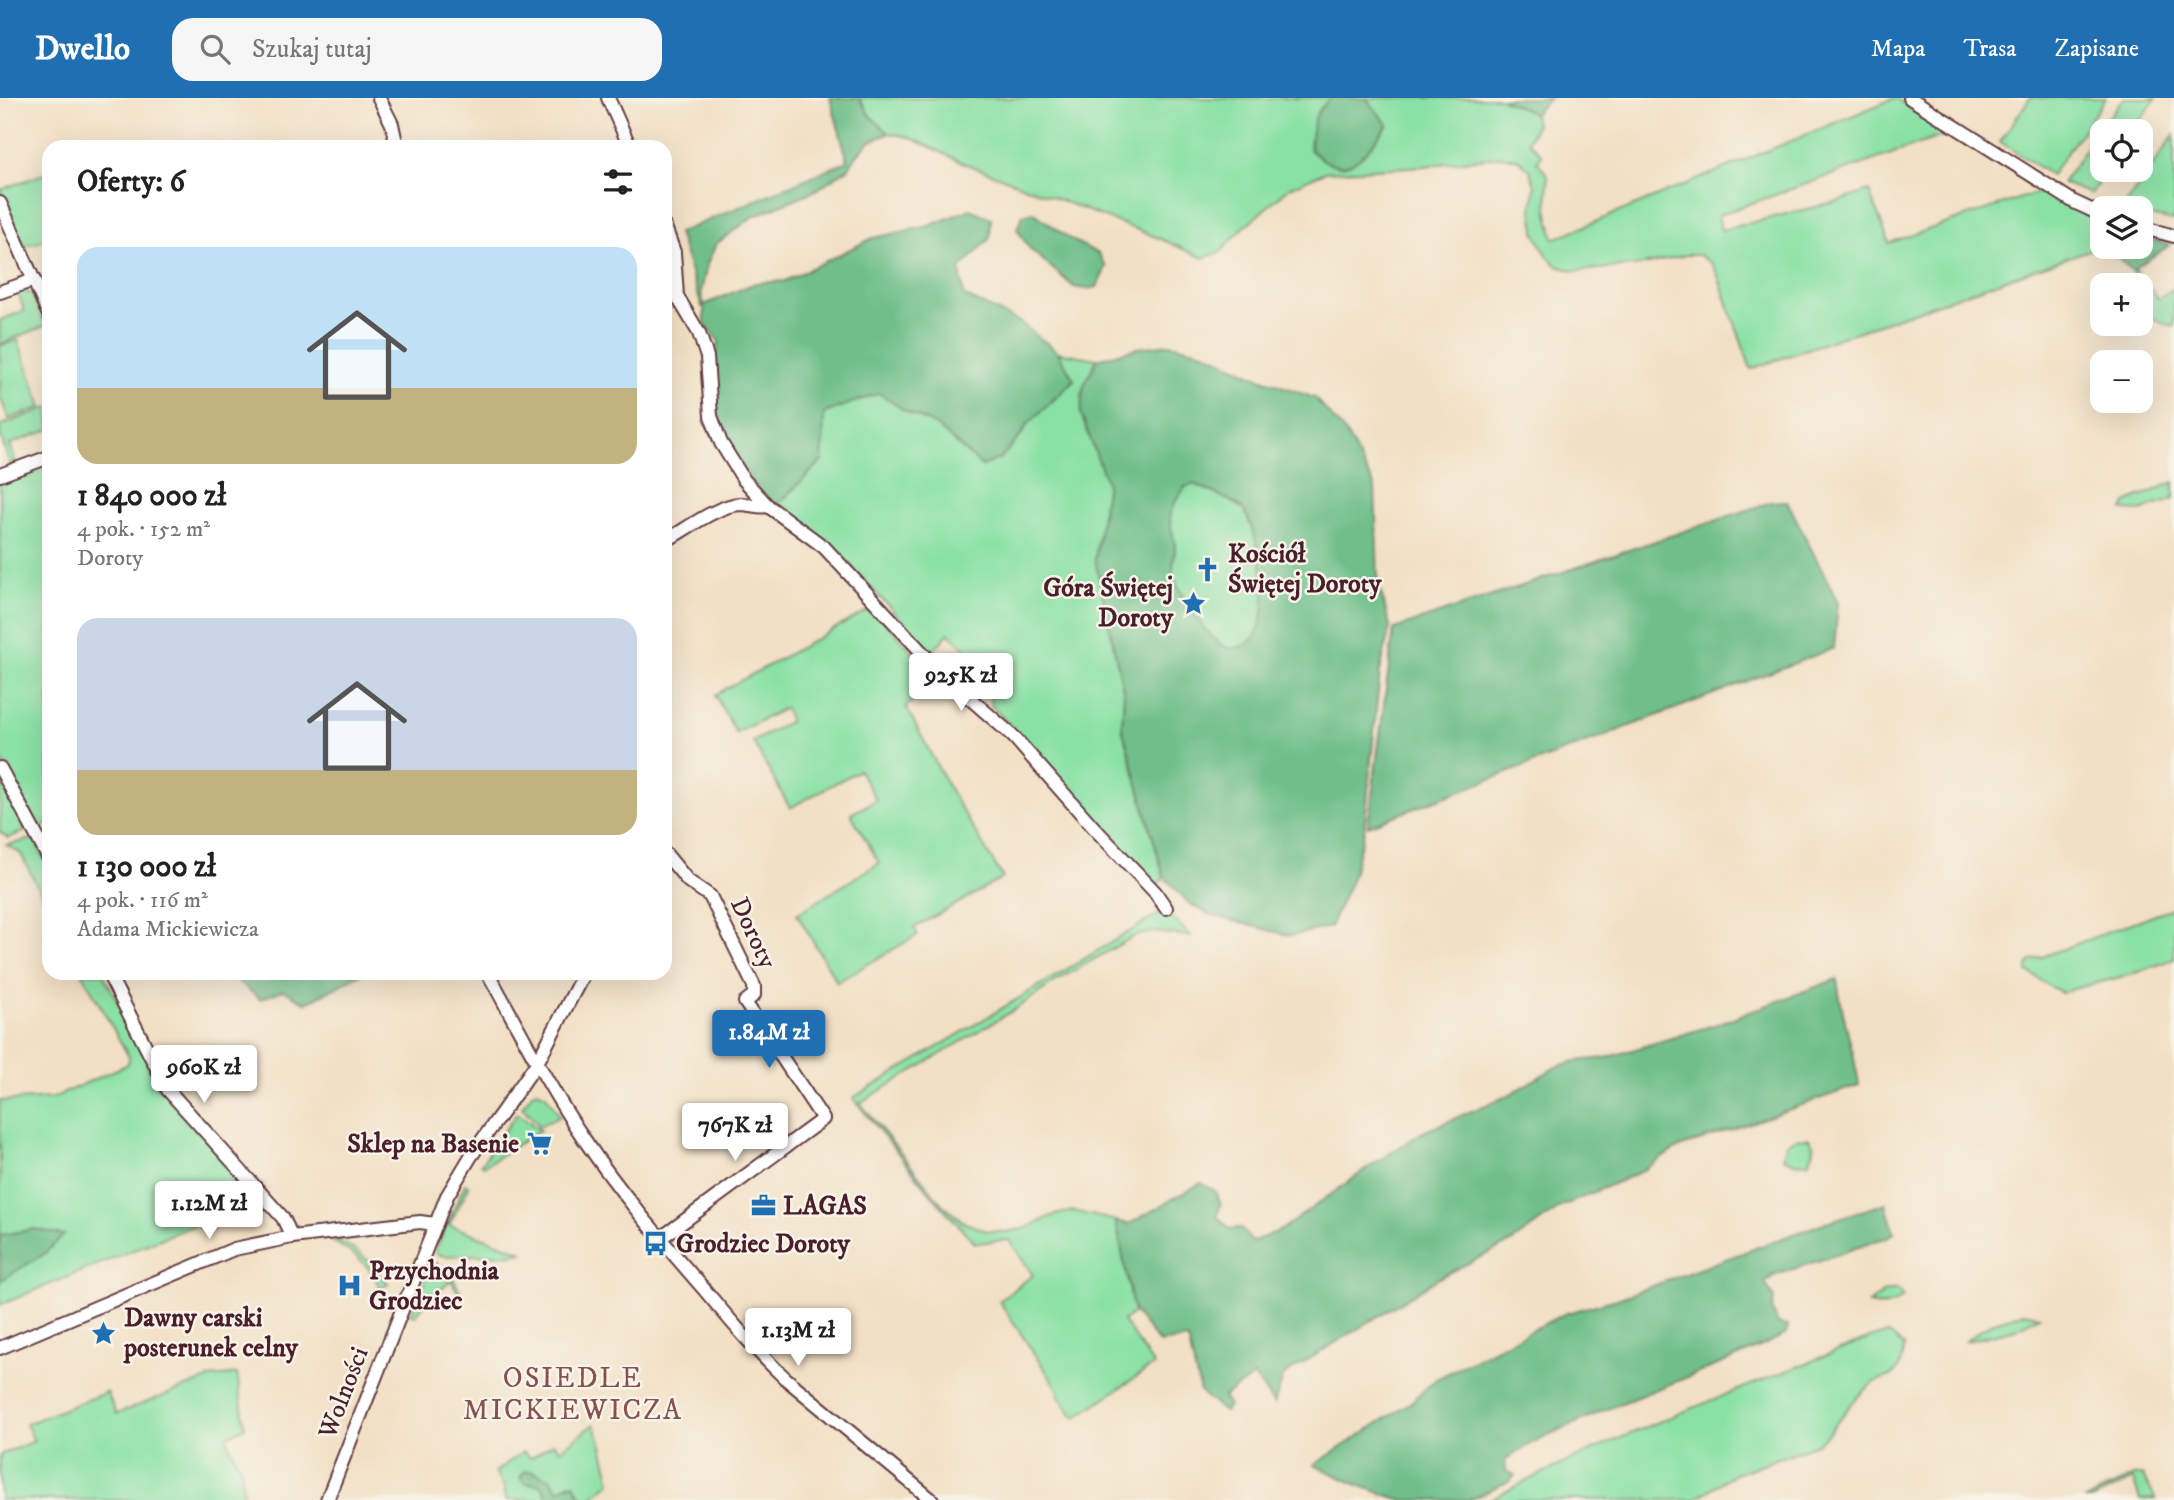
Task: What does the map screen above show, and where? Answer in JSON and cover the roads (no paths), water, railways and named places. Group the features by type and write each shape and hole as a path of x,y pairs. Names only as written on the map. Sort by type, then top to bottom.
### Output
{"street":[{"path":"379,98 392,124 395,140"},
{"path":"608,98 627,140"},
{"path":"1910,98 2074,202 2090,209"},
{"path":"0,203 42,299"},
{"path":"2153,230 2174,236"},
{"path":"672,246 677,296 699,332 706,357 711,416 722,443 744,480 768,506 824,547 942,674 1013,736 1155,892 1166,908"},
{"path":"0,292 34,280"},
{"path":"0,475 42,460"},
{"path":"672,537 725,508 741,504 768,506"},
{"path":"0,768 42,846"},
{"name":"Doroty","path":"661,1238 823,1119 745,1002 754,995 754,986 710,895 688,881 672,862"},
{"path":"112,980 167,1090 284,1218 292,1237"},
{"path":"492,980 537,1063 596,1156 661,1238 764,1359 932,1500"},
{"name":"Wolności","path":"327,1500 447,1196 471,1156 537,1063 580,980"},
{"path":"0,1348 234,1249 292,1237 420,1222 435,1224"}],"place":[{"name":"Kościół Świętej Doroty","path":"1208,569"},
{"name":"Góra Świętej Doroty","path":"1193,603"},
{"name":"Sklep na Basenie","path":"539,1144"},
{"name":"LAGAS","path":"763,1206"},
{"name":"Grodziec Doroty","path":"656,1244"},
{"name":"Przychodnia Grodziec","path":"349,1286"},
{"name":"Dawny carski posterunek celny","path":"104,1333"}],"district":[{"name":"OSIEDLE MICKIEWICZA","path":"573,1394"}]}
